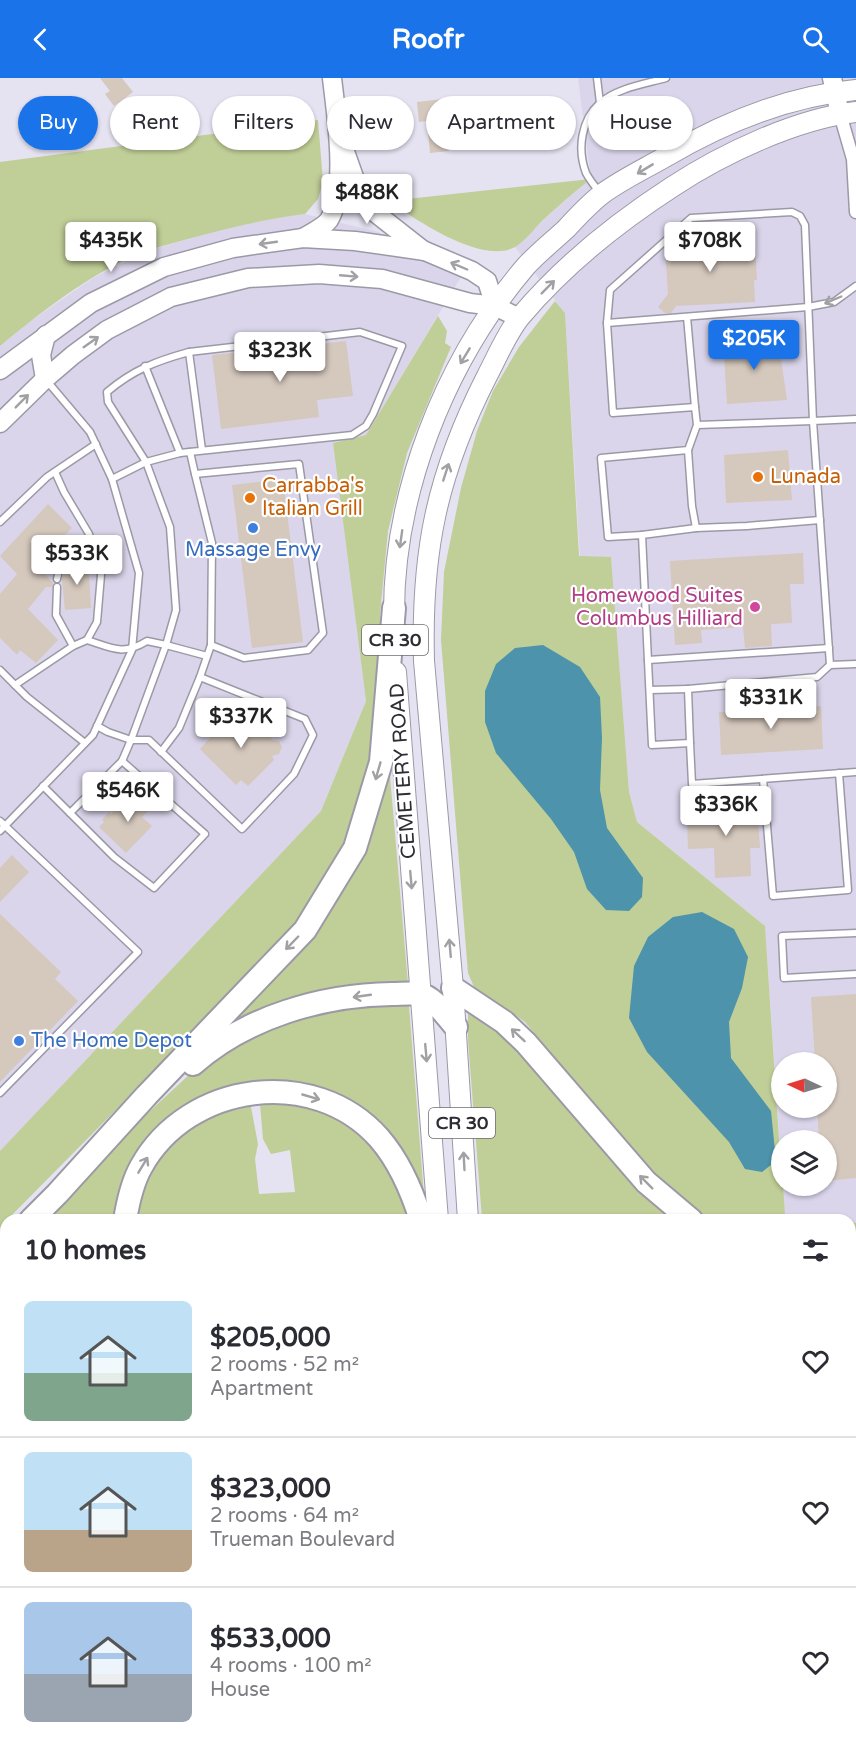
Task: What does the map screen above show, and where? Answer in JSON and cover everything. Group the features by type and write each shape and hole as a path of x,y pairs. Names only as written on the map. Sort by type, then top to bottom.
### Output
{"highway":[{"path":"57,1194 155,1087 305,930 355,848 381,762 394,608"},
{"path":"453,988 504,1022 526,1043 646,1182 684,1214"},
{"path":"37,1214 212,1047 246,1027 298,1008 369,994 421,994 438,1006 456,1027"},
{"path":"127,1214 141,1166 159,1143 182,1121 193,1113 233,1096 262,1091 279,1091 324,1101 338,1107 366,1127 379,1138 395,1160 408,1184 419,1214"}],"main road":[{"path":"332,78 334,96"},
{"path":"834,85 848,113"},
{"name":"CEMETERY ROAD","path":"438,1214 395,661 394,608 397,568 404,519 421,452 444,396 495,306 527,265 601,195 691,142 733,122 834,85 856,90"},
{"name":"CEMETERY ROAD","path":"468,1214 456,1027 424,661 423,622 428,553 441,490 460,430 519,318 546,288 630,214 706,165 781,133 848,113"},
{"path":"303,238 328,221 337,198 337,150"},
{"path":"344,150 360,194 372,211 425,251 487,280 495,306"},
{"path":"0,370 91,303 164,267 233,248 303,238 355,241 425,251"},
{"path":"0,423 45,379 107,330 171,297 248,278 319,274 382,279 470,303 495,306 519,318"},
{"path":"45,379 41,355 46,335"}],"street":[{"path":"848,113 856,212"}],"lane":[{"path":"597,78 599,96"},
{"path":"612,96 620,91 666,78"},
{"path":"588,118 581,137 581,154 586,174 601,195"},
{"path":"695,407 613,413 608,323 610,290 691,218 792,212 800,216 805,225 813,421 830,665"},
{"path":"608,323 808,307 834,302 856,286"},
{"path":"687,316 697,425 688,450 696,528"},
{"path":"70,813 122,761 166,645 176,610 170,527 146,462 108,402 107,392 126,376 145,366 189,352 360,332 402,346 373,414 366,426 352,435 180,453 146,462 112,479"},
{"path":"189,352 202,450"},
{"path":"145,366 180,453"},
{"path":"0,1093 138,952 2,826 93,735 132,650 139,573 112,479 90,432 45,379"},
{"path":"697,425 856,419"},
{"path":"0,522 56,472 96,444"},
{"path":"688,450 601,458 608,537 696,528 820,520"},
{"path":"161,752 179,728 211,645 212,543 190,452"},
{"path":"195,474 299,464 323,633 308,650 244,657 211,645"},
{"path":"15,685 73,646 87,640 97,622 101,575 92,542 64,492 56,472"},
{"path":"642,535 652,745 690,743"},
{"path":"57,579 60,565 92,542"},
{"path":"57,587 56,615 73,646"},
{"path":"87,640 113,648 132,650 147,640 207,656"},
{"path":"648,660 829,648"},
{"path":"650,690 688,689 817,677 830,665 856,664"},
{"path":"0,670 85,743"},
{"path":"97,726 131,740 149,740 242,829 294,774 313,735 305,718 200,677"},
{"path":"688,689 692,784 856,772"},
{"path":"43,786 114,857 154,888 205,834 122,761"},
{"path":"764,779 773,896 848,890 839,773"},
{"path":"856,933 782,936 784,978 856,974"}],"shaded area":[{"path":"578,78 856,78 856,1214 785,1214 784,1196 837,1196 837,1130 779,1130 778,1118 837,1118 837,1052 774,1052 765,926 637,822 629,792 611,558 580,557 565,313 515,247 591,179"},
{"path":"305,214 378,232 461,277 366,435 333,443 366,701 321,811 0,1151 0,346 22,327 93,278 145,252 211,232 273,218"}],"green space":[{"path":"315,120 318,120 323,182 318,199 305,214 199,236 145,251 126,259 51,306 0,346 0,162 110,147 110,150 200,150 200,136 212,134 212,150 315,150"},
{"path":"591,179 519,244 501,251 485,250 450,238 415,219 389,201"},
{"path":"555,301 565,313 579,556 611,557 629,792 637,822 765,926 773,1052 771,1052 771,1118 778,1118 778,1130 771,1130 771,1196 784,1196 785,1214 699,1214 689,1208 655,1177 525,1022 474,987 468,973 441,640 444,572 461,488 477,431 493,391 519,347"},
{"path":"438,316 447,331 445,343 451,347 407,453 388,531 380,614 378,738 341,857 310,907 270,954 13,1214 0,1214 0,1151 321,811 366,701 333,443 366,435"},
{"path":"386,776 390,776 408,984 364,983 316,991 260,1011 210,1040 313,927"},
{"path":"373,1002 409,1006 424,1196 324,1093 192,1105 120,1214 47,1214 135,1125 206,1059 290,1015"},
{"path":"468,1013 496,1028 519,1049 608,1156 651,1202 666,1214 482,1214 468,1040"},
{"path":"271,1100 303,1105 326,1113 344,1123 373,1149 385,1165 403,1200 407,1214 136,1214 142,1189 159,1155 204,1118 241,1104 251,1107 258,1144 255,1159 259,1194 295,1192 290,1150 271,1154 263,1139 260,1104"}],"water":[{"path":"543,645 580,667 600,697 602,738 600,790 607,828 643,878 642,897 629,911 606,910 587,889 574,852 551,819 496,753 485,722 485,691 496,664 515,648"},
{"path":"702,912 734,929 748,957 742,988 729,1022 731,1058 771,1111 773,1130 771,1130 771,1165 762,1172 745,1169 729,1142 647,1052 629,1018 634,966 648,937 673,917"}],"building":[{"path":"100,78 122,78 133,92 128,96 110,96 110,101 105,94 110,91"},
{"path":"426,101 426,121 419,122 417,102"},
{"path":"430,150 449,150 449,151 430,153"},
{"path":"741,236 750,239 755,247 757,280 754,280 755,302 676,306 671,313 665,313 658,307 668,294 665,248 669,244 710,242 710,238"},
{"path":"778,338 787,400 727,404 723,340"},
{"path":"346,341 353,396 317,400 319,417 221,429 212,355"},
{"name":"Lunada","path":"788,450 792,500 726,503 724,455"},
{"path":"283,479 303,642 252,648 232,485"},
{"path":"48,504 72,528 36,564 53,583 52,587 46,587 28,609 58,640 36,663 20,650 17,655 0,638 0,594 17,574 0,556"},
{"name":"Homewood Suites Columbus Hilliard","path":"803,553 804,584 790,584 792,623 771,624 772,646 745,648 743,627 701,630 702,643 675,645 670,561"},
{"path":"88,556 91,608 65,610 62,579 64,569"},
{"path":"821,706 823,749 721,755 719,712"},
{"path":"235,710 248,723 252,720 273,740 279,741 282,747 279,754 272,756 274,760 248,786 241,780 236,785 200,749"},
{"path":"149,792 158,800 142,817 152,826 126,853 99,827 109,812 111,814 125,800 133,808"},
{"path":"745,800 746,819 758,818 760,848 750,848 751,876 715,878 714,848 688,849 687,819 708,818 708,802"},
{"path":"12,855 29,872 0,902 0,868"},
{"name":"The Home Depot","path":"0,914 61,972 55,979 78,1001 0,1082"},
{"path":"856,994 856,1178 837,1180 837,1130 818,1130 818,1118 837,1118 837,1052 814,1052 811,997"}],"place":[{"name":"Lunada","path":"758,477"},
{"name":"Carrabba's Italian Grill","path":"250,498"},
{"name":"Massage Envy","path":"253,528"},
{"name":"Homewood Suites Columbus Hilliard","path":"755,607"},
{"name":"The Home Depot","path":"19,1041"}]}
